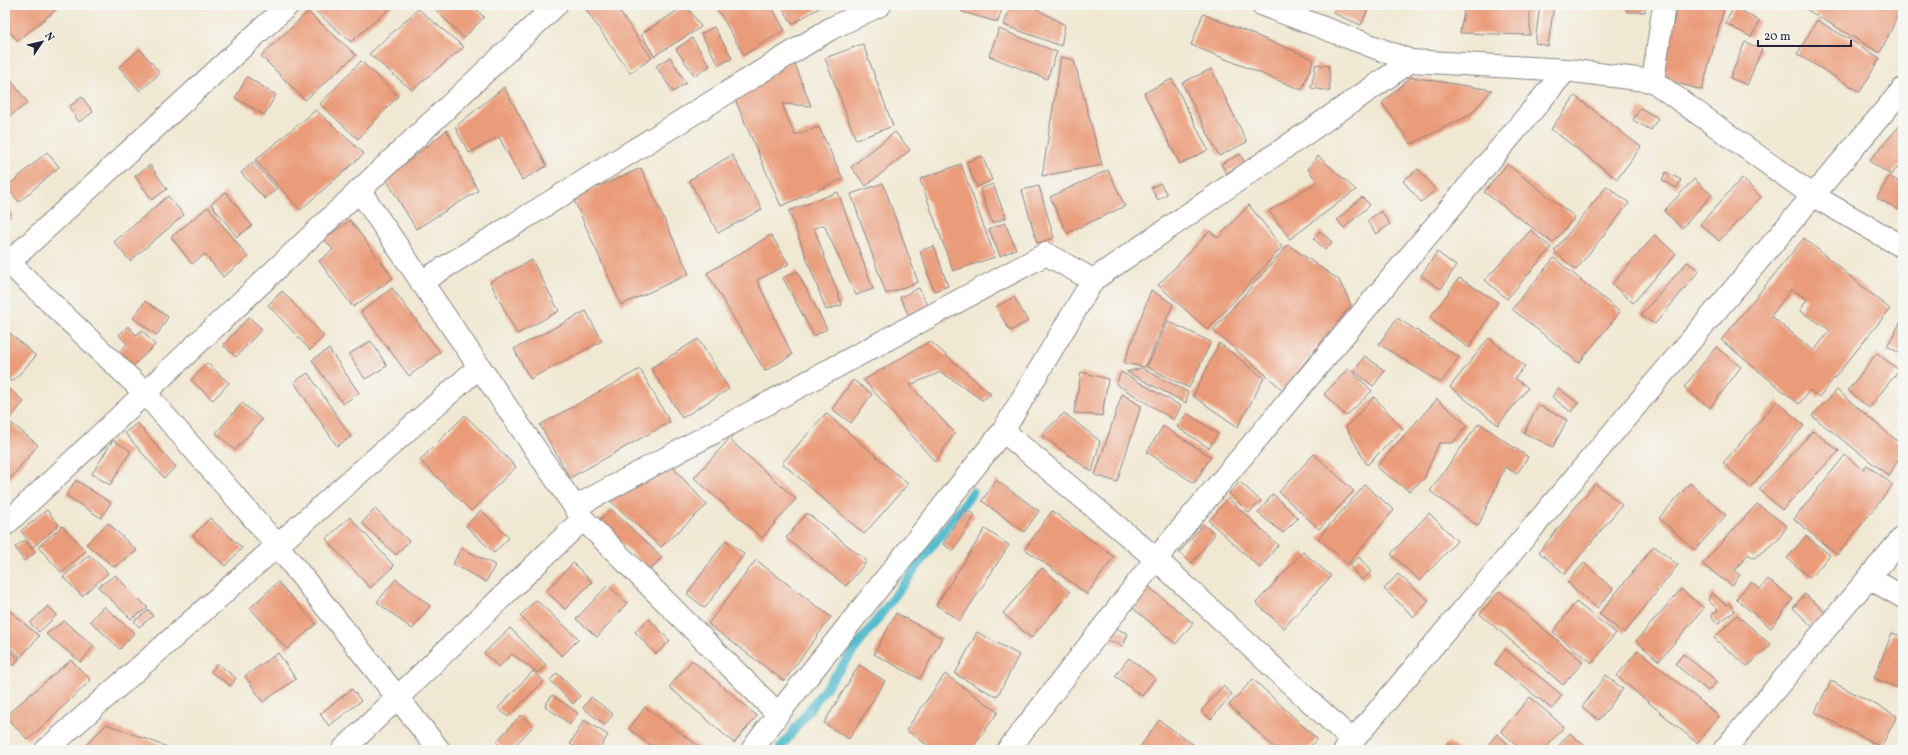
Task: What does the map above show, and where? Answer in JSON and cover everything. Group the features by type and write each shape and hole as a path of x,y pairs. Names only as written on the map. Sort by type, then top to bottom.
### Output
{"street":[{"path":"288,5 6,263 145,393 277,545 439,750"},
{"path":"5,525 556,5"},
{"path":"421,282 830,29 880,5"},
{"path":"1263,5 1411,61 1566,70 1653,81 1812,195 1903,248"},
{"path":"1653,81 1664,5"},
{"path":"752,750 778,714 1003,431 1093,280 1411,61"},
{"path":"1008,750 1156,559 1566,70"},
{"path":"1003,431 1156,559 1349,745 1903,89"},
{"path":"360,190 579,513 778,714"},
{"path":"343,750 579,513 1046,254 1093,280"},
{"path":"46,750 479,367"},
{"path":"1724,750 1903,537"},
{"path":"1869,578 1903,597"}],"building":[{"path":"5,5 61,5 18,41 5,26"},
{"path":"315,5 394,5 351,42 312,8"},
{"path":"431,5 472,5 484,17 464,38"},
{"path":"587,5 615,5 652,58 630,73 584,7"},
{"path":"686,5 701,27 654,56 641,34"},
{"path":"715,5 770,5 785,30 744,55"},
{"path":"781,5 824,5 792,24"},
{"path":"964,5 1003,5 998,22 962,12"},
{"path":"1011,5 1030,5 1065,25 1061,46 1004,25"},
{"path":"1337,5 1370,5 1361,25 1333,13"},
{"path":"1465,5 1530,5 1530,35 1460,33"},
{"path":"1540,5 1554,5 1548,46 1535,43"},
{"path":"1627,5 1645,5 1645,12 1627,12"},
{"path":"1678,5 1725,5 1702,90 1659,78"},
{"path":"1799,5 1903,5 1880,53"},
{"path":"1734,7 1760,21 1751,37 1725,23"},
{"path":"418,9 464,47 412,90 369,54"},
{"path":"308,12 356,55 305,100 261,56"},
{"path":"1203,14 1314,59 1302,90 1191,45"},
{"path":"1817,20 1880,58 1860,92 1797,54"},
{"path":"714,27 732,58 719,65 701,34"},
{"path":"999,29 1057,52 1047,79 989,56"},
{"path":"692,38 710,66 695,76 676,49"},
{"path":"1745,42 1762,49 1747,85 1730,78"},
{"path":"863,44 893,126 856,140 825,58"},
{"path":"140,49 160,73 140,91 119,67"},
{"path":"670,57 686,83 673,92 656,66"},
{"path":"1061,57 1074,60 1102,165 1042,176"},
{"path":"793,59 811,106 782,104 795,135 819,127 843,179 781,206 734,97"},
{"path":"361,61 398,96 358,139 320,104"},
{"path":"1316,64 1329,66 1330,91 1311,88"},
{"path":"1211,69 1247,142 1219,156 1182,83"},
{"path":"247,77 276,95 264,115 235,98"},
{"path":"1411,77 1492,90 1470,115 1411,144 1382,103"},
{"path":"10,79 28,103 5,120 5,82"},
{"path":"1172,79 1208,150 1180,164 1144,93"},
{"path":"504,87 547,166 522,180 499,137 469,153 455,127"},
{"path":"1575,96 1641,147 1617,179 1551,129"},
{"path":"82,97 93,112 79,122 69,107"},
{"path":"1640,108 1658,118 1651,130 1633,120"},
{"path":"316,110 364,154 300,210 255,160"},
{"path":"1903,122 1903,161 1891,175 1869,161"},
{"path":"447,130 478,191 416,229 386,179"},
{"path":"895,132 910,150 866,186 851,167"},
{"path":"47,152 59,167 19,202 7,187"},
{"path":"1240,154 1245,163 1226,173 1221,164"},
{"path":"732,155 762,209 718,233 689,180"},
{"path":"982,156 992,180 977,187 966,162"},
{"path":"1318,156 1356,190 1290,239 1269,211 1317,182 1308,169"},
{"path":"253,162 277,188 265,199 241,173"},
{"path":"961,164 995,257 953,271 920,179"},
{"path":"1507,164 1575,217 1553,243 1484,192"},
{"path":"150,165 167,189 152,200 135,176"},
{"path":"641,168 689,274 621,305 573,198"},
{"path":"1418,169 1436,190 1421,202 1403,181"},
{"path":"1108,170 1125,206 1067,233 1050,197"},
{"path":"1666,172 1681,180 1677,188 1662,180"},
{"path":"1889,176 1903,184 1903,212 1877,198"},
{"path":"1742,178 1761,197 1719,241 1700,224"},
{"path":"1694,179 1712,195 1682,228 1664,211"},
{"path":"883,183 918,282 886,294 851,194"},
{"path":"1160,183 1167,194 1158,200 1151,188"},
{"path":"993,184 1006,218 992,223 980,189"},
{"path":"1039,186 1054,238 1037,243 1022,190"},
{"path":"1607,186 1629,203 1576,270 1554,251"},
{"path":"226,192 252,226 237,237 211,204"},
{"path":"838,192 873,289 856,295 824,225 814,228 842,305 826,310 789,211"},
{"path":"168,196 184,215 130,261 114,242"},
{"path":"1362,197 1370,205 1344,228 1337,220"},
{"path":"1249,205 1282,247 1208,330 1158,285 1210,231 1218,238"},
{"path":"5,206 12,215 5,220"},
{"path":"208,207 248,257 223,277 205,254 192,264 171,237"},
{"path":"1381,211 1390,224 1376,234 1367,221"},
{"path":"350,220 393,278 353,307 319,261 333,250 324,239"},
{"path":"1005,223 1016,249 1000,256 989,229"},
{"path":"1531,230 1551,248 1507,299 1485,280"},
{"path":"1320,231 1332,242 1325,250 1314,239"},
{"path":"771,235 789,264 757,280 792,355 765,371 707,273"},
{"path":"1655,235 1676,254 1633,303 1612,284"},
{"path":"1804,238 1890,309 1819,397 1810,390 1799,404 1721,340","holes":["1791,289 1807,299 1800,311 1830,330 1814,351 1771,316"]},
{"path":"1288,245 1339,280 1351,305 1283,390 1213,330"},
{"path":"934,246 948,286 934,291 920,251"},
{"path":"1437,252 1456,266 1441,289 1421,276"},
{"path":"1554,258 1620,312 1579,363 1512,309"},
{"path":"532,260 559,311 517,334 490,282"},
{"path":"1687,262 1699,271 1655,324 1641,315"},
{"path":"797,271 827,329 814,336 783,278"},
{"path":"1459,278 1498,302 1469,348 1430,318"},
{"path":"392,288 440,352 409,376 361,312"},
{"path":"919,288 928,307 909,316 900,297"},
{"path":"1151,290 1173,304 1145,367 1124,363"},
{"path":"282,291 324,336 310,350 268,305"},
{"path":"1014,297 1028,321 1010,331 996,307"},
{"path":"145,301 168,317 157,335 133,318"},
{"path":"586,311 602,341 530,379 514,349"},
{"path":"249,317 262,329 236,357 223,345"},
{"path":"1397,318 1459,357 1441,383 1379,344"},
{"path":"1903,318 1903,355 1887,346"},
{"path":"1168,321 1211,342 1189,388 1147,367"},
{"path":"128,326 136,335 142,330 155,345 132,367 118,353 127,344 119,335"},
{"path":"5,329 36,356 12,382 5,376"},
{"path":"1489,338 1525,366 1515,378 1528,388 1498,425 1450,387"},
{"path":"698,339 729,389 682,418 651,368"},
{"path":"371,341 387,366 365,379 349,354"},
{"path":"930,341 991,394 982,400 941,372 910,385 955,433 935,462 864,380"},
{"path":"1219,343 1264,378 1238,427 1193,396"},
{"path":"1716,347 1741,367 1710,408 1684,387"},
{"path":"329,349 359,393 343,404 312,360"},
{"path":"1877,353 1899,370 1869,408 1848,390"},
{"path":"1365,356 1385,371 1373,386 1354,371"},
{"path":"207,363 229,383 213,400 191,380"},
{"path":"1141,368 1188,392 1186,403 1127,372"},
{"path":"1349,368 1372,391 1346,416 1324,394"},
{"path":"640,369 670,422 570,478 540,425"},
{"path":"1081,372 1108,379 1102,416 1074,413"},
{"path":"1121,372 1181,406 1174,420 1116,384"},
{"path":"308,373 351,437 337,446 294,382"},
{"path":"853,380 872,394 851,423 832,409"},
{"path":"1558,388 1578,403 1571,412 1552,397"},
{"path":"10,389 24,402 9,419 5,416 5,394"},
{"path":"1837,390 1903,446 1903,451 1889,476 1812,416"},
{"path":"1122,394 1141,406 1117,482 1095,475"},
{"path":"1374,397 1403,429 1367,465 1346,427"},
{"path":"1437,399 1467,425 1453,443 1439,443 1424,479 1409,491 1376,467"},
{"path":"1777,401 1804,426 1750,487 1723,463"},
{"path":"242,403 262,420 235,450 216,433"},
{"path":"1538,405 1567,420 1553,447 1524,433"},
{"path":"826,413 908,484 864,534 782,463"},
{"path":"1064,413 1100,441 1092,472 1041,435"},
{"path":"1187,413 1218,434 1209,448 1177,427"},
{"path":"465,415 516,467 471,511 420,460"},
{"path":"5,418 38,445 5,485"},
{"path":"137,423 176,467 164,478 125,433"},
{"path":"1479,423 1528,457 1517,474 1505,467 1478,526 1430,491"},
{"path":"1163,426 1211,457 1194,483 1147,452"},
{"path":"1813,431 1839,451 1782,510 1759,489"},
{"path":"729,439 796,499 762,538 694,478"},
{"path":"113,440 131,451 110,485 92,474"},
{"path":"1314,454 1354,491 1319,529 1279,492"},
{"path":"1845,455 1863,470 1867,465 1893,485 1837,555 1794,519"},
{"path":"668,462 707,505 661,547 606,497"},
{"path":"76,480 111,503 101,518 66,495"},
{"path":"996,480 1039,511 1024,532 982,501"},
{"path":"1240,482 1261,501 1249,513 1229,493"},
{"path":"1595,483 1622,505 1565,574 1539,552"},
{"path":"1690,483 1726,515 1695,550 1659,518"},
{"path":"1365,485 1394,510 1348,564 1318,538"},
{"path":"1273,494 1298,518 1283,533 1258,513"},
{"path":"1228,498 1278,545 1260,568 1209,521"},
{"path":"1757,504 1787,526 1778,540 1754,558 1748,554 1735,571 1740,575 1732,586 1702,564"},
{"path":"375,509 409,541 396,555 362,523"},
{"path":"611,509 662,557 650,570 599,521"},
{"path":"964,509 975,515 953,551 943,544"},
{"path":"47,510 59,525 33,547 21,531"},
{"path":"481,510 509,538 494,553 466,526"},
{"path":"1052,511 1114,557 1087,594 1025,549"},
{"path":"807,513 867,561 846,586 786,538"},
{"path":"1429,513 1457,541 1420,581 1391,554"},
{"path":"350,517 394,566 370,588 326,539"},
{"path":"210,518 242,548 225,566 193,536"},
{"path":"108,523 137,551 114,567 86,544"},
{"path":"1203,524 1215,534 1192,563 1179,553"},
{"path":"62,526 86,551 62,573 38,547"},
{"path":"985,529 1009,545 960,621 936,605"},
{"path":"1806,536 1830,555 1810,578 1787,558"},
{"path":"25,540 35,553 24,561 15,547"},
{"path":"726,540 744,554 705,608 687,594"},
{"path":"1654,546 1678,565 1624,633 1599,614"},
{"path":"461,548 495,565 486,582 453,564"},
{"path":"1303,552 1331,576 1284,628 1256,603"},
{"path":"89,555 108,573 82,596 63,577"},
{"path":"1359,557 1371,572 1362,580 1349,565"},
{"path":"756,560 831,617 784,681 708,624"},
{"path":"573,563 592,582 565,609 546,591"},
{"path":"1584,563 1613,589 1597,608 1567,582"},
{"path":"1042,568 1070,592 1031,638 1003,613"},
{"path":"1398,574 1429,601 1414,617 1384,589"},
{"path":"115,575 148,608 131,619 98,587"},
{"path":"396,579 430,606 412,629 377,602"},
{"path":"1768,579 1793,599 1771,628 1736,599 1751,582 1760,589"},
{"path":"278,582 316,624 287,649 250,608"},
{"path":"1144,583 1193,623 1176,644 1128,604"},
{"path":"608,585 627,603 597,637 576,619"},
{"path":"1681,589 1704,608 1659,661 1636,641"},
{"path":"1499,591 1583,662 1563,685 1480,614"},
{"path":"1712,593 1726,605 1729,603 1735,611 1717,624 1711,615 1718,610 1708,600"},
{"path":"1805,594 1828,615 1815,629 1793,608"},
{"path":"536,600 579,639 562,656 520,616"},
{"path":"1576,602 1616,633 1592,663 1553,632"},
{"path":"48,606 57,615 39,632 30,623"},
{"path":"104,606 134,633 120,649 90,621"},
{"path":"5,607 39,636 21,657 5,644"},
{"path":"149,610 153,616 139,627 134,621"},
{"path":"896,613 942,638 920,679 874,654"},
{"path":"1737,615 1771,645 1747,666 1714,638"},
{"path":"649,619 670,641 656,654 635,632"},
{"path":"64,621 94,646 81,662 46,634"},
{"path":"1111,626 1128,634 1123,646 1105,639"},
{"path":"510,628 546,665 538,673 512,654 499,667 484,653"},
{"path":"977,632 1019,655 997,697 955,674"},
{"path":"1892,633 1903,637 1903,690 1874,678"},
{"path":"5,647 19,658 14,666 5,659"},
{"path":"1505,649 1562,695 1552,709 1495,664"},
{"path":"1638,650 1719,716 1697,743 1617,676"},
{"path":"278,653 296,679 263,702 245,676"},
{"path":"1683,654 1717,681 1708,691 1675,664"},
{"path":"1129,658 1155,678 1142,696 1115,676"},
{"path":"71,660 91,680 28,740 5,716"},
{"path":"692,660 757,716 734,743 669,687"},
{"path":"217,663 236,678 231,686 211,672"},
{"path":"859,665 885,681 849,739 824,723"},
{"path":"533,671 544,681 508,717 498,708"},
{"path":"557,673 580,696 573,704 550,680"},
{"path":"945,674 998,712 971,750 934,750 906,730"},
{"path":"1606,675 1623,689 1599,720 1582,707"},
{"path":"1253,679 1317,739 1307,750 1277,750 1229,705"},
{"path":"1831,681 1897,716 1881,747 1815,712"},
{"path":"1223,686 1232,694 1211,719 1201,711"},
{"path":"352,689 361,701 329,726 320,714"},
{"path":"552,695 578,713 570,724 545,706"},
{"path":"591,697 613,714 605,725 583,708"},
{"path":"1530,697 1564,727 1544,750 1522,750 1501,731"},
{"path":"645,707 704,750 657,750 629,729"},
{"path":"521,715 533,726 511,750 504,750 496,742"},
{"path":"584,720 608,735 599,750 579,750 570,744"},
{"path":"1159,720 1201,750 1144,750 1140,747"},
{"path":"107,724 175,750 89,750 84,747"},
{"path":"1570,733 1589,750 1555,750"},
{"path":"1497,734 1515,750 1484,750"},
{"path":"1448,742 1458,750 1442,750"}],"waterway":[{"path":"779,750 973,492"}]}
